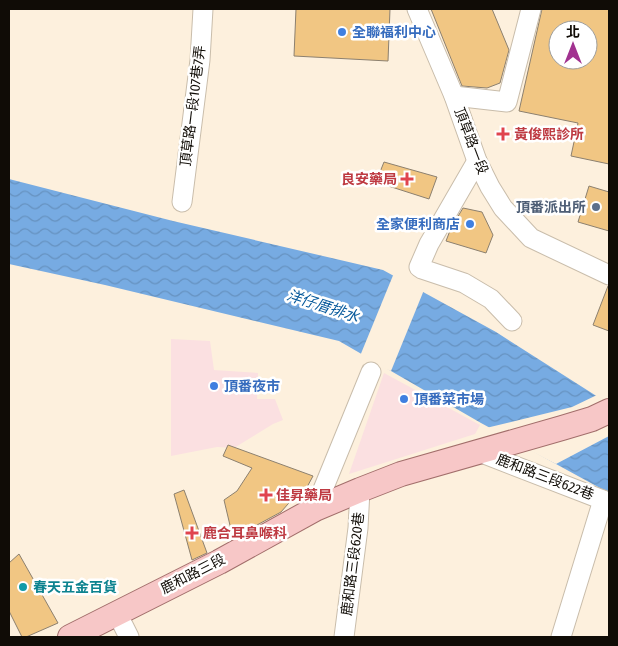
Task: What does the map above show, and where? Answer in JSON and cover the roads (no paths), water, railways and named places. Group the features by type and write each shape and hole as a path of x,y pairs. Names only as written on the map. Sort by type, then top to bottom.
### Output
{"main road":[{"name":"鹿和路三段","path":"70,637 219,562 315,509 360,490 401,474 592,419 609,411"}],"street":[{"name":"頂草路一段107巷7弄","path":"182,202 200,60 203,9"},
{"name":"頂草路一段","path":"417,9 454,96 477,161 503,208 531,238 609,275"},
{"path":"454,96 507,102 532,9"},
{"path":"477,161 419,267 422,270 464,283 491,299 512,321"},
{"path":"315,509 371,372"},
{"name":"鹿和路三段622巷","path":"479,452 606,502"},
{"name":"鹿和路三段620巷","path":"344,637 358,528 360,490"},
{"path":"561,637 606,502"},
{"path":"117,613 130,637"}],"water":[{"name":"洋仔厝排水","path":"9,179 173,221 383,270 496,332 609,404 609,493 481,423 339,341 9,264"}],"place":[{"name":"全聯福利中心","path":"342,32"},
{"name":"黃俊熙診所","path":"503,134"},
{"name":"良安藥局","path":"407,179"},
{"name":"頂番派出所","path":"596,207"},
{"name":"全家便利商店","path":"470,224"},
{"name":"頂番夜市","path":"214,386"},
{"name":"頂番菜市場","path":"404,399"},
{"name":"佳昇藥局","path":"266,495"},
{"name":"鹿合耳鼻喉科","path":"192,533"},
{"name":"春天五金百貨","path":"23,587"}]}
